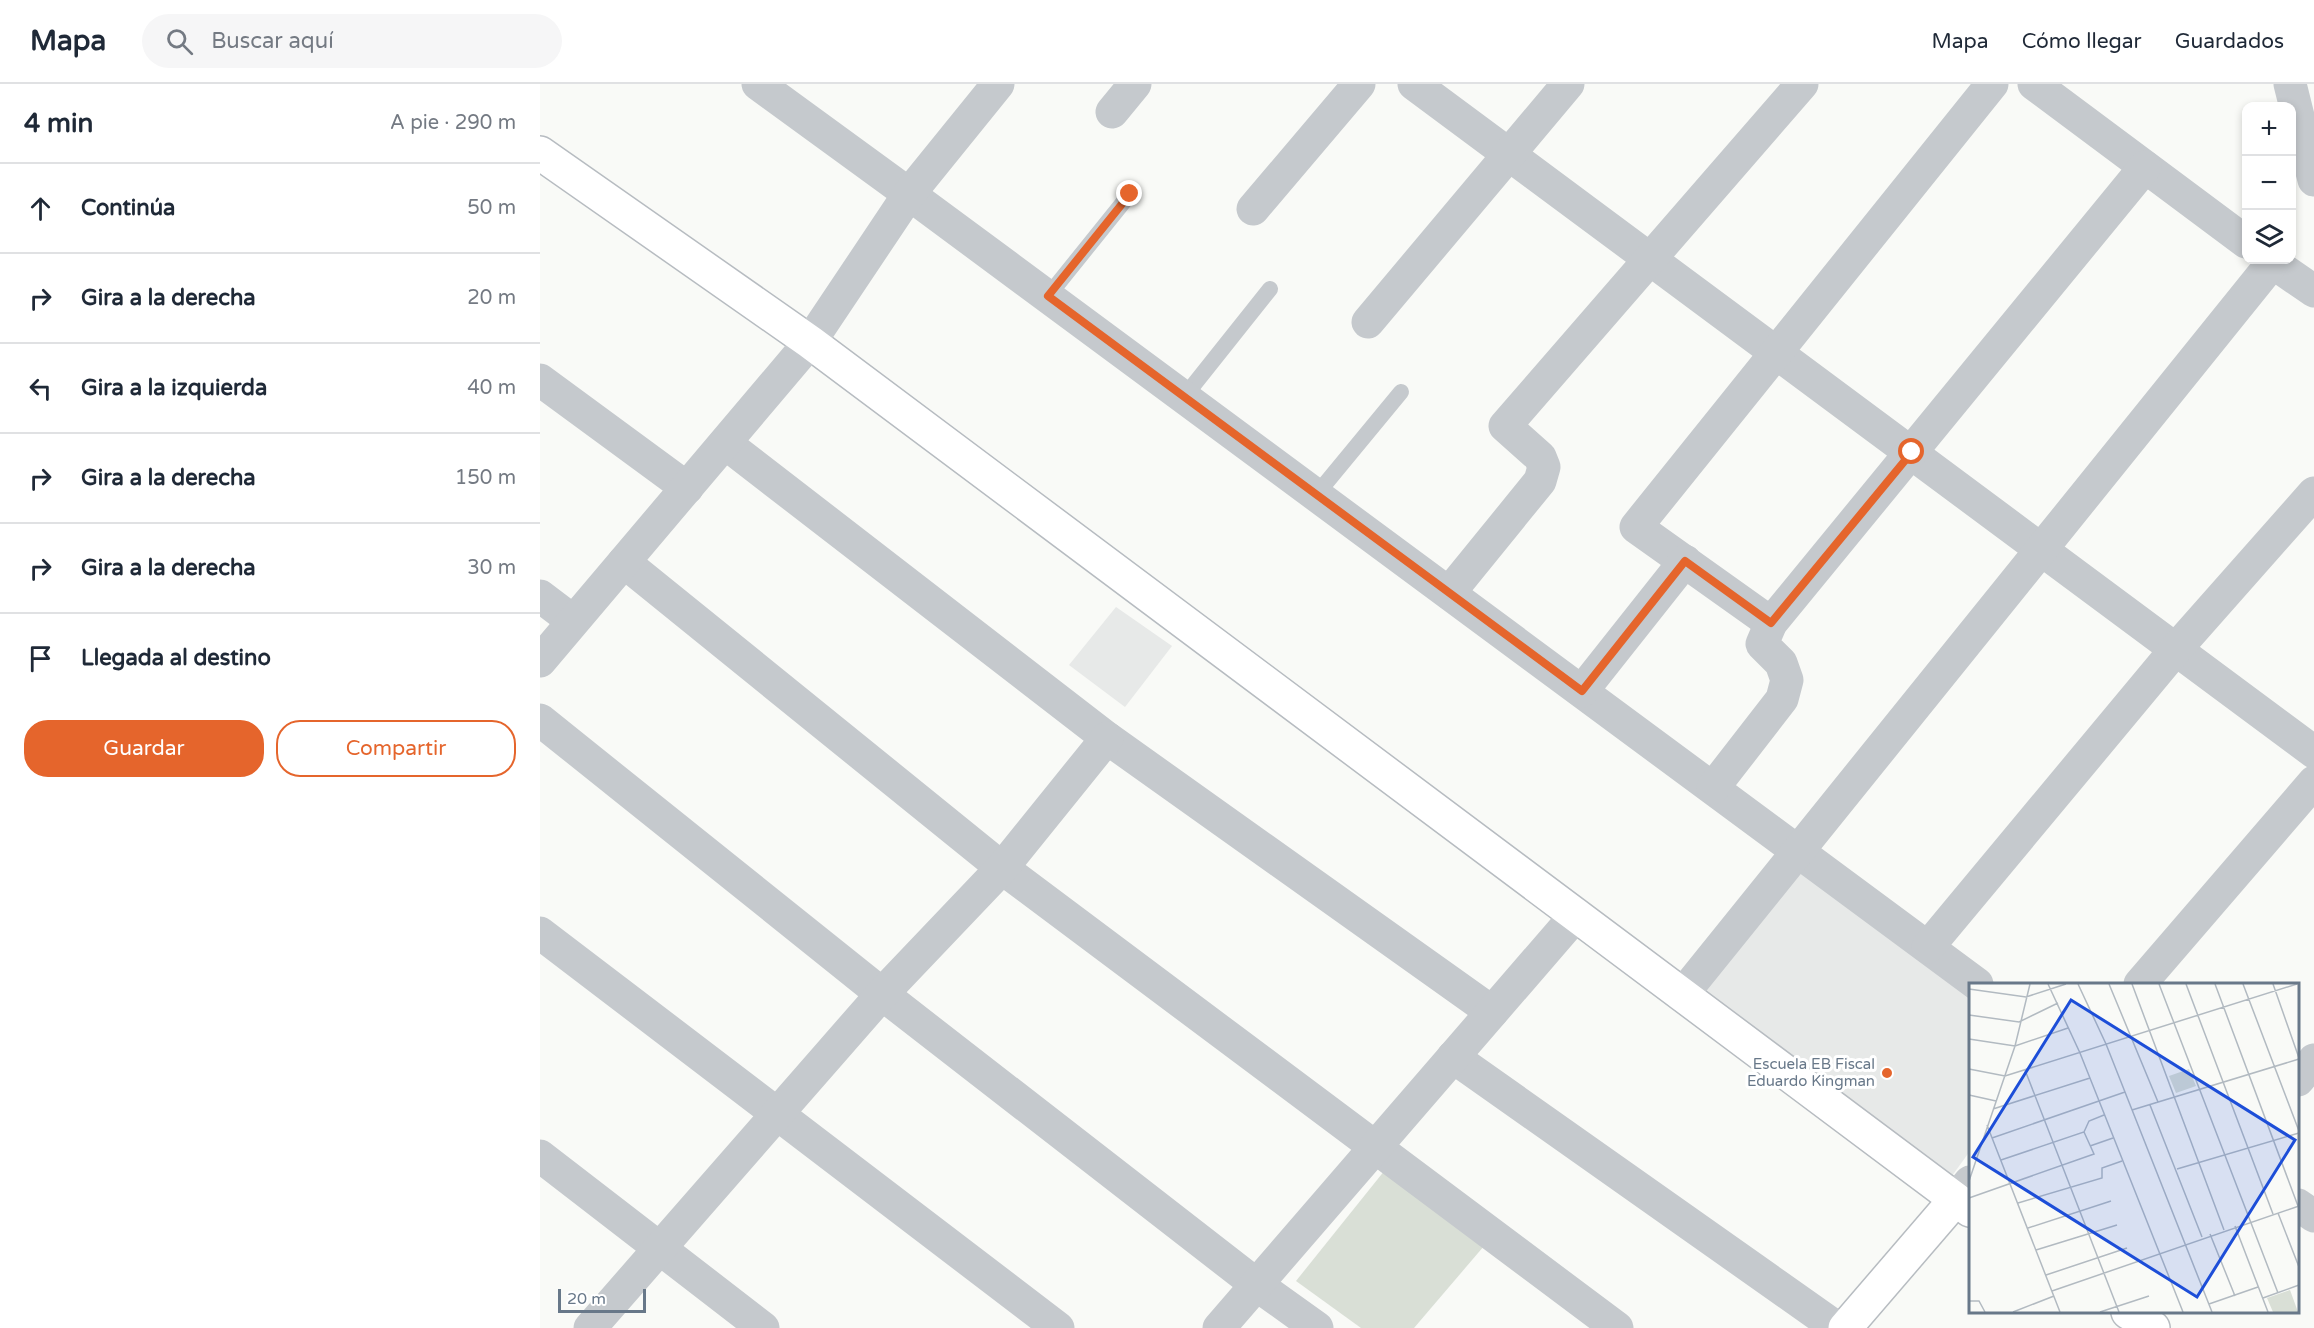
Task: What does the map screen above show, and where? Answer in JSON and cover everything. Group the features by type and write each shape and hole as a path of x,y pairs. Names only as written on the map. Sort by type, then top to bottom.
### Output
{"street":[{"path":"758,84 1976,983"},
{"path":"540,661 810,342 909,194 998,84"},
{"path":"1112,112 1135,84"},
{"path":"1253,209 1359,84"},
{"path":"1414,84 2314,752"},
{"path":"1368,322 1568,84"},
{"path":"1449,593 1540,481 1544,467 1540,457 1504,426 1802,84"},
{"path":"1771,623 1636,527 1992,84"},
{"path":"2034,84 2242,238"},
{"path":"2290,84 2314,180"},
{"path":"540,153 810,342 1682,995 1965,1197 1845,1328"},
{"path":"1713,788 1782,699 1787,680 1781,663 1762,644 1771,623 2145,167"},
{"path":"1682,995 2269,264"},
{"path":"2275,264 2314,291"},
{"path":"540,380 687,488"},
{"path":"724,443 1107,738 1492,1012"},
{"path":"1928,947 2176,649 2314,493"},
{"path":"1582,691 1685,561"},
{"path":"624,562 1002,868 1377,1146 1617,1328"},
{"path":"540,596 573,621"},
{"path":"540,720 882,993 1257,1285 1317,1328"},
{"path":"590,1328 882,993 1002,868 1107,738"},
{"path":"2141,983 2314,782"},
{"path":"1219,1328 1576,915"},
{"path":"540,933 1058,1328"},
{"path":"1453,1058 1837,1328"},
{"path":"2299,1079 2314,1060"},
{"path":"540,1156 763,1328"},
{"path":"2299,1206 2314,1216"},
{"path":"2131,1313 2153,1328"}],"lane":[{"path":"1048,296 1130,194"},
{"path":"1184,397 1270,289"},
{"path":"1316,495 1401,392"}],"shaded area":[{"path":"1116,607 1172,646 1125,707 1069,665"},
{"name":"Escuela EB Fiscal Eduardo Kingman","path":"1799,856 1969,983 1969,1152 1949,1180 1696,995"},
{"path":"1385,1170 1484,1246 1414,1328 1361,1328 1296,1281"}],"place":[{"name":"Escuela EB Fiscal Eduardo Kingman","path":"1887,1073"}],"route":[{"path":"1130,194 1048,296 1582,691 1685,561 1771,623 1912,452"}]}
